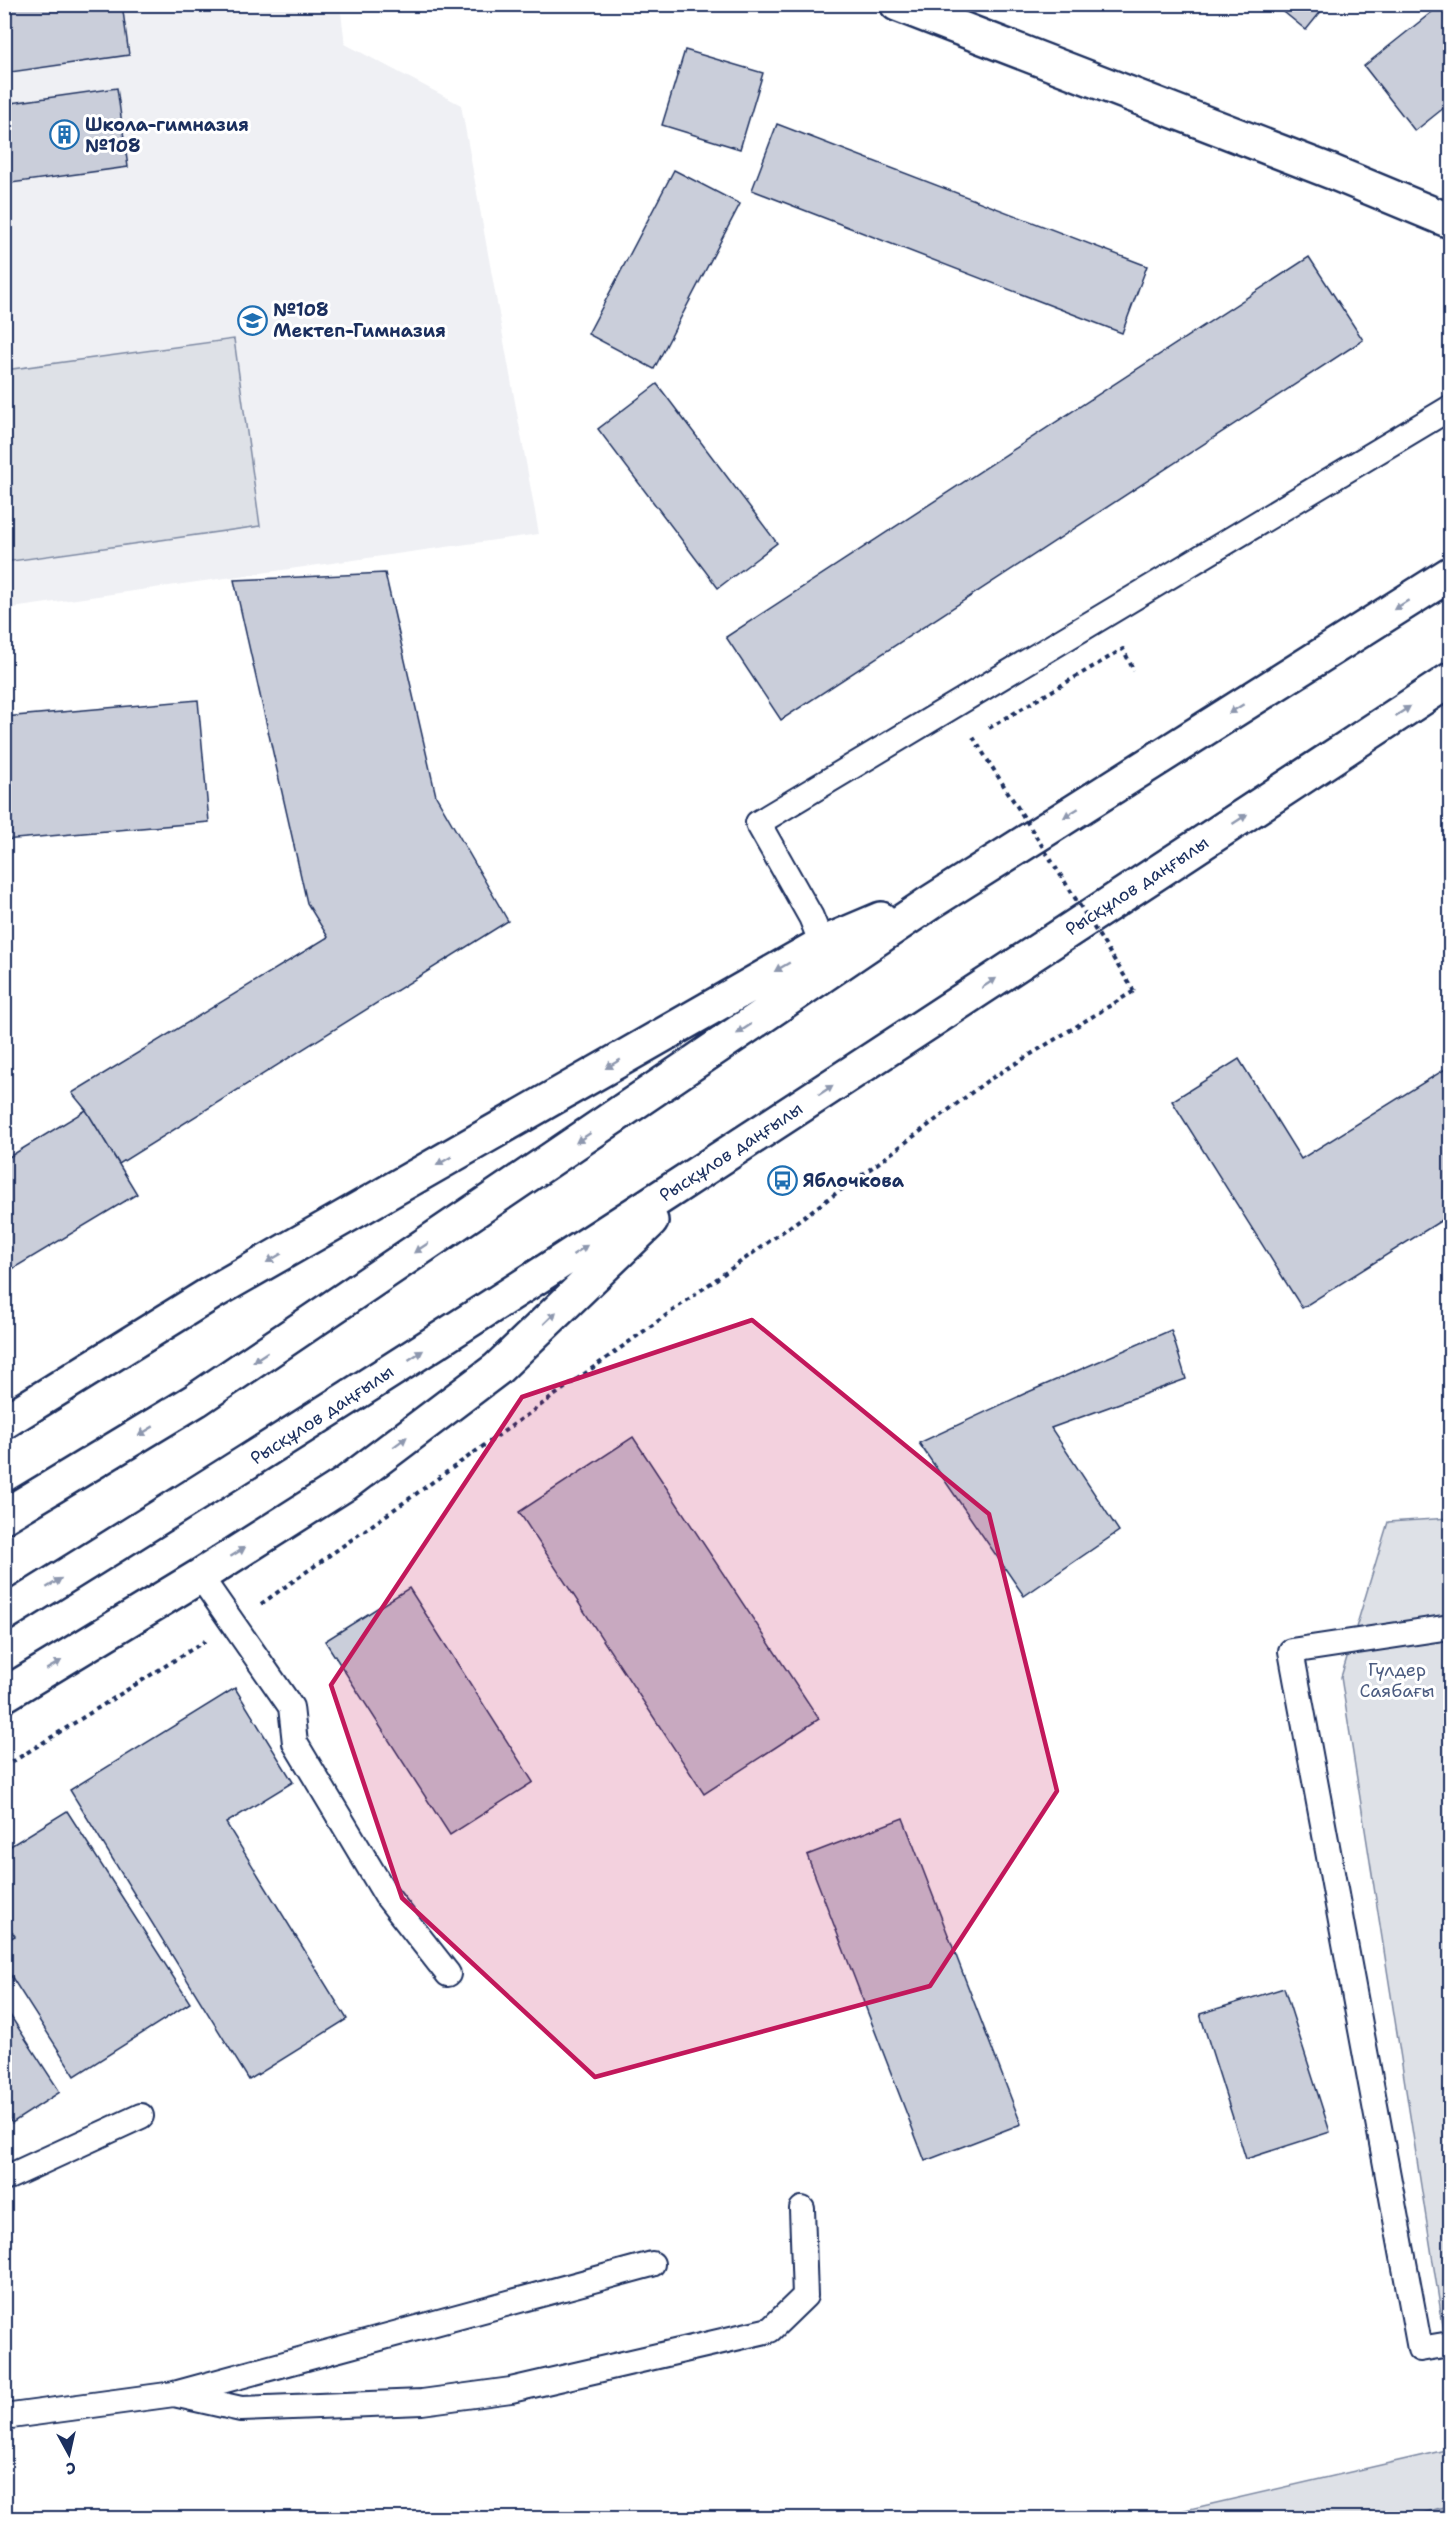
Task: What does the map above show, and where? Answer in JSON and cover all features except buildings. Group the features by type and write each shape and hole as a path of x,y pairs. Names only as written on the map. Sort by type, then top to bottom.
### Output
{"main road":[{"path":"897,4 1332,172 1450,221"},
{"path":"4,1516 196,1400 932,902 1450,574"},
{"name":"Рысқұлов даңғылы","path":"4,1614 243,1466 707,1168 1450,680"},
{"path":"4,1422 210,1294 822,944 861,926 932,902"},
{"path":"4,1695 200,1576 345,1484 497,1369 707,1168"}],"lane":[{"path":"822,944 811,917 758,823 1450,408"},
{"path":"200,1576 291,1707 295,1743 386,1895 448,1974"},
{"path":"1450,1627 1291,1652 1420,2349 1450,2344"},
{"path":"4,2179 141,2116"},
{"path":"174,2394 241,2409 422,2402 511,2390 770,2330 804,2296 802,2209"},
{"path":"4,2417 174,2394 652,2264"}],"path":[{"path":"4,1767 233,1624 868,1170 987,1081 1134,991 973,737 1123,649 1134,671"}],"highlighted area":[{"path":"752,1320 989,1514 1057,1791 930,1986 595,2077 402,1898 331,1685 522,1397"}],"shaded area":[{"name":"№108 Мектеп-Гимназия","path":"4,5 340,5 345,44 461,105 539,534 5,609"}],"green space":[{"path":"234,339 260,526 5,562 5,370"},
{"name":"Гүлдер Саябағы","path":"1450,1518 1450,2370 1341,1677 1388,1522"},
{"path":"1450,2449 1450,2518 1151,2518"}],"water":[{"path":"1450,2505 1450,2518 1406,2518"}],"place":[{"name":"Школа-гимназия №108","path":"64,135"},
{"name":"№108 Мектеп-Гимназия","path":"252,320"},
{"name":"Яблочкова","path":"782,1181"}]}
